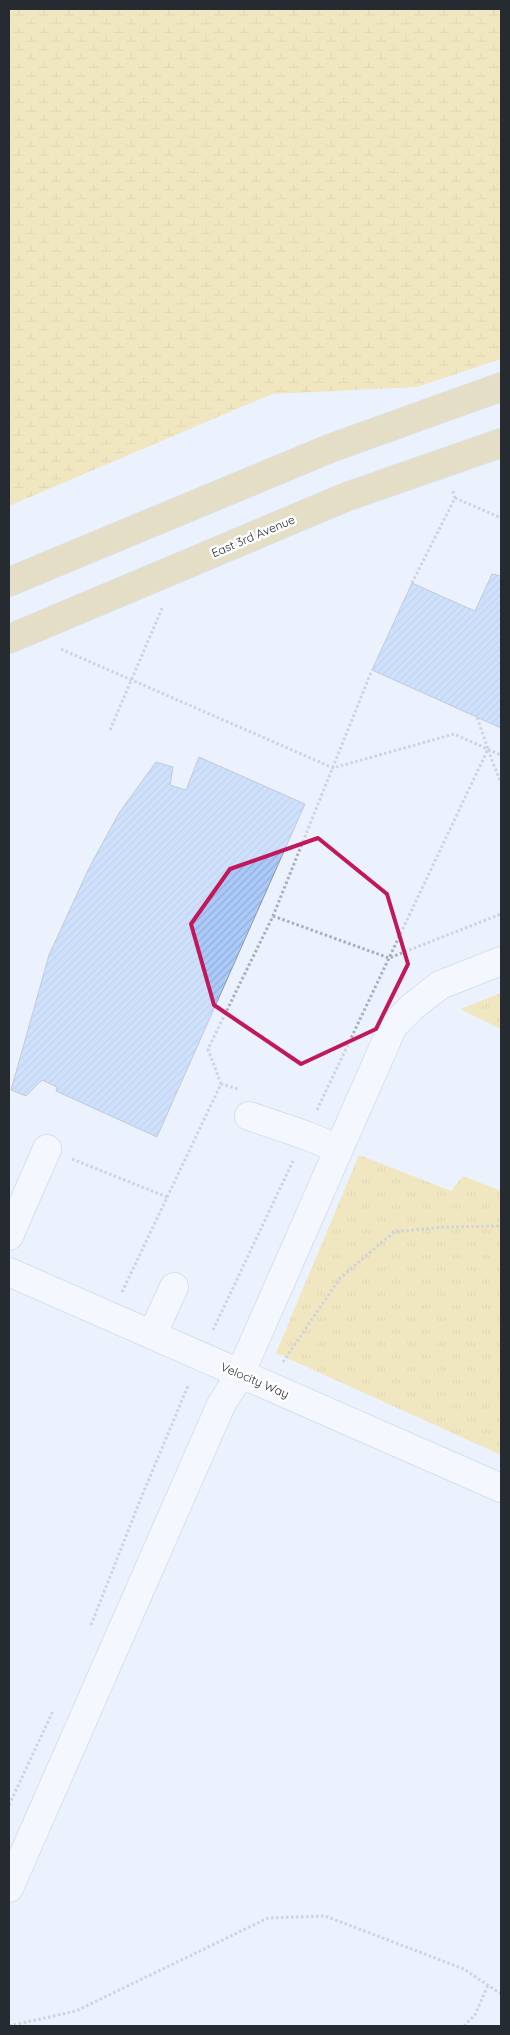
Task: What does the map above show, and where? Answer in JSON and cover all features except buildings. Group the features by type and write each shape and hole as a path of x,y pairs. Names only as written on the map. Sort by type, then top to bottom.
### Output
{"main road":[{"path":"9,582 331,448 501,387"},
{"name":"East 3rd Avenue","path":"16,636 346,498 501,443"}],"street":[{"path":"9,1888 221,1405 240,1374 393,1026 412,1007 440,985 501,961"},
{"path":"249,1116 339,1149"},
{"path":"9,1236 47,1149"},
{"name":"Velocity Way","path":"9,1272 501,1488"},
{"path":"152,1335 174,1287"}],"path":[{"path":"442,463 455,498 501,518"},
{"path":"412,583 455,498"},
{"path":"110,730 130,680 181,567"},
{"path":"16,636 130,680 333,768 454,734 501,754"},
{"path":"110,1316 221,1084 208,1049 273,916 372,670"},
{"path":"476,717 501,783"},
{"path":"213,1330 488,749"},
{"path":"273,916 389,958 501,914"},
{"path":"221,1084 240,1090"},
{"path":"47,1149 167,1197"},
{"path":"282,1364 340,1278 394,1232 445,1227 501,1226"},
{"path":"90,1628 141,1498 188,1386"},
{"path":"9,1805 54,1709"},
{"path":"9,2026 76,2011 268,1918 325,1916 464,1969 501,1994"},
{"path":"464,2026 474,2015 488,1985"}],"highlighted area":[{"path":"318,838 387,894 408,964 376,1029 301,1064 214,1005 191,924 230,869"}],"green space":[{"path":"9,9 501,9 501,359 417,387 272,394 9,506"},
{"path":"501,993 501,1029 460,1009 461,1009"},
{"path":"359,1155 451,1191 463,1176 501,1191 501,1455 276,1353"}]}
